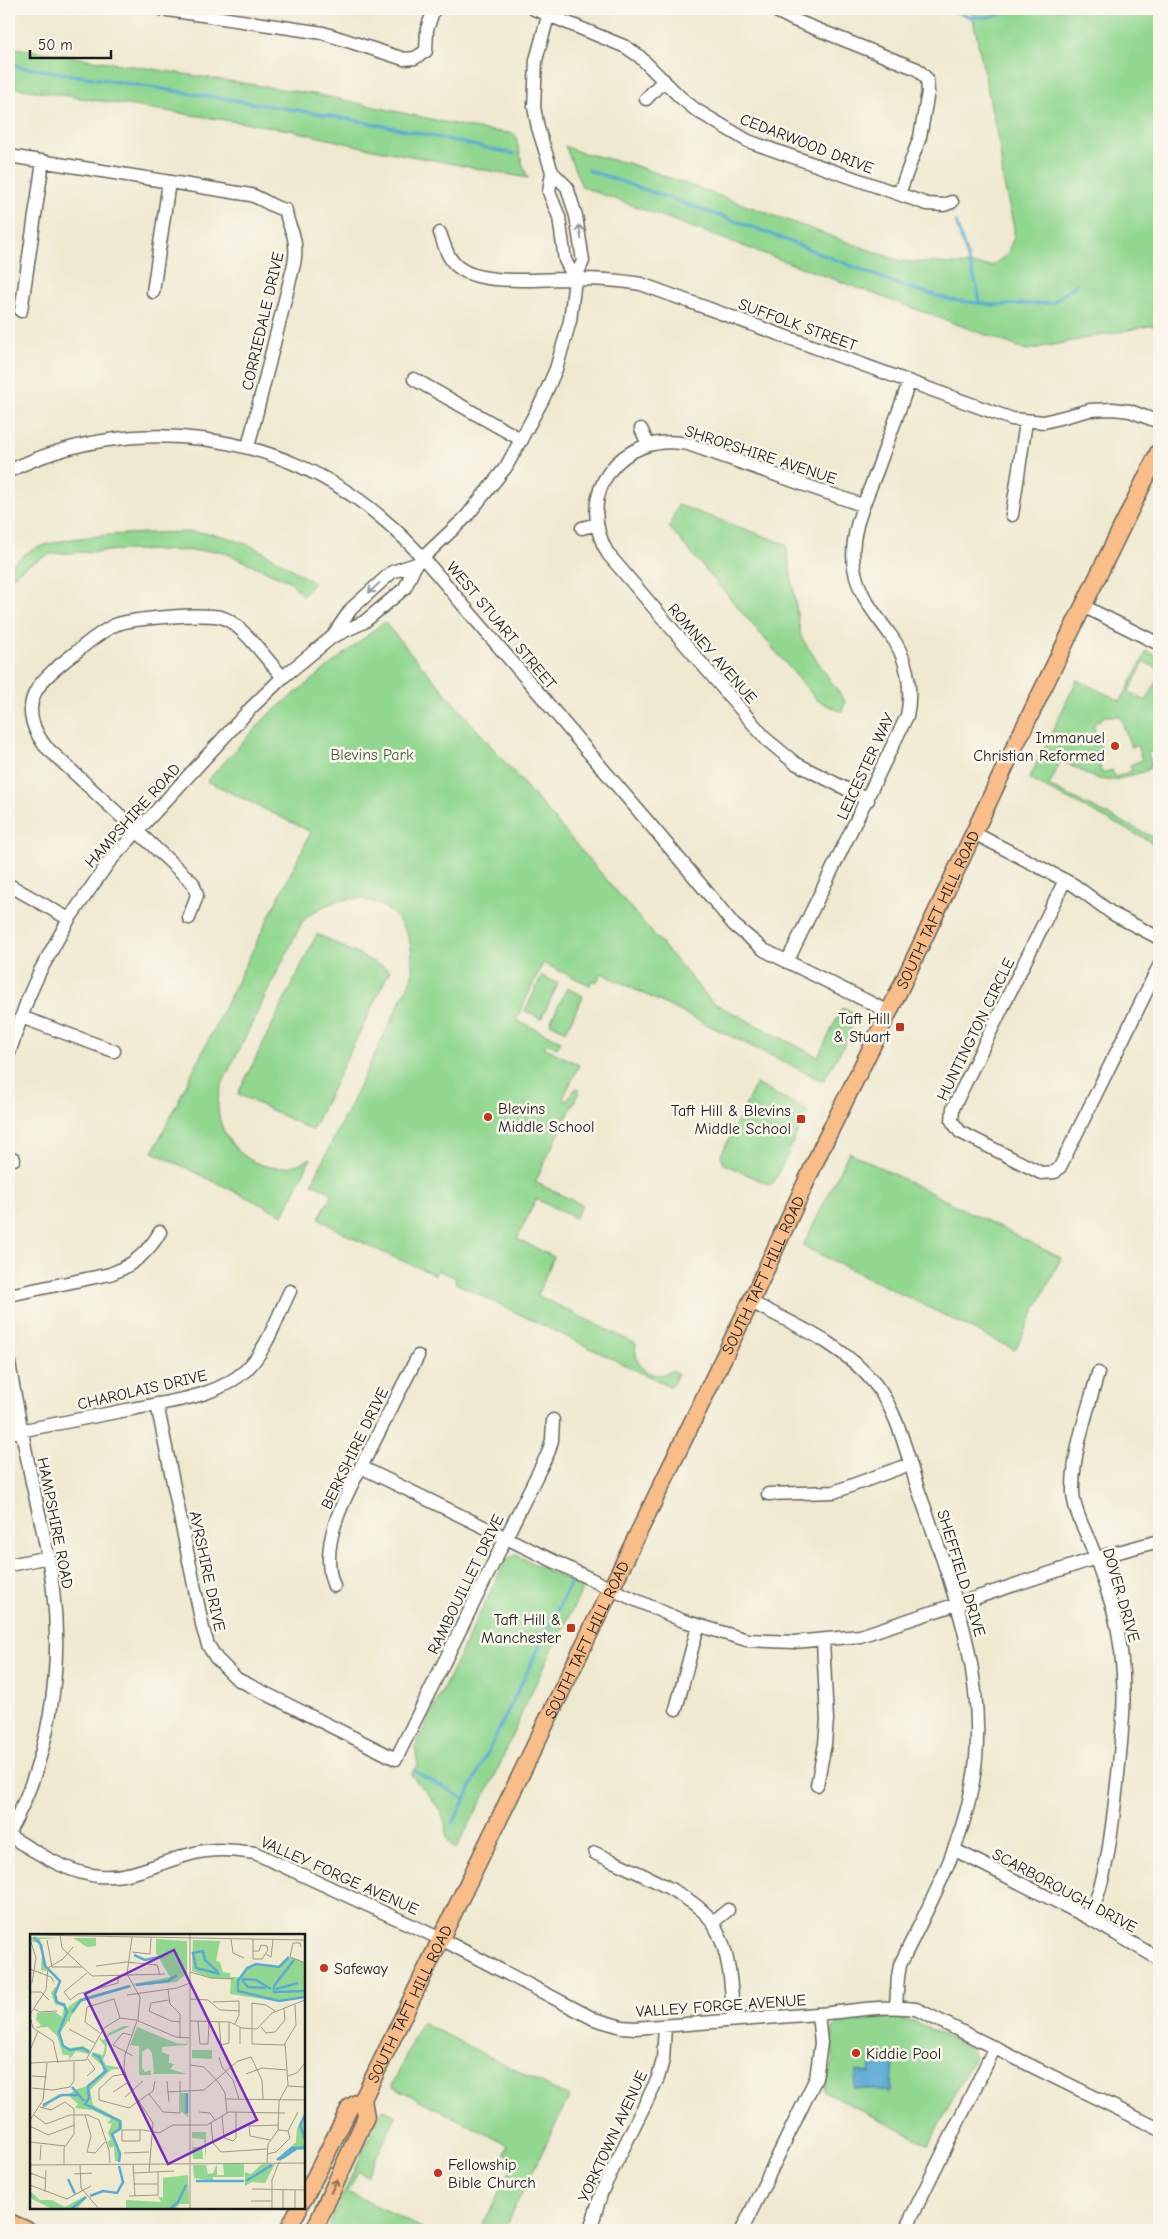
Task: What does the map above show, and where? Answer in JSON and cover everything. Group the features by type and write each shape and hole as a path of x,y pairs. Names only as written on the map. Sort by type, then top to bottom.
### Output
{"main road":[{"name":"SOUTH TAFT HILL ROAD","path":"305,2197 350,2107 363,2099 751,1302 823,1145 1159,451"},
{"name":"SOUTH TAFT HILL ROAD","path":"314,2230 366,2117 363,2099"},
{"path":"288,2230 298,2209"},
{"path":"9,2222 27,2230"}],"street":[{"path":"161,9 323,33 404,59 415,58 426,51 427,29 434,9"},
{"name":"CEDARWOOD DRIVE","path":"534,9 549,12 626,46 696,110 748,141 935,206 952,202"},
{"path":"772,9 794,20 917,69 922,73 926,79 928,92 920,137 899,194"},
{"name":"HAMPSHIRE ROAD","path":"549,12 536,60 534,107 538,128 552,172 549,192 559,218 565,260 575,279"},
{"path":"646,99 664,80"},
{"name":"CORRIEDALE DRIVE","path":"9,156 252,195 263,199 278,210 286,210 286,218 294,236 296,248 294,264 248,447"},
{"path":"21,311 43,161"},
{"name":"HAMPSHIRE ROAD","path":"9,1053 21,1017 40,971 68,919 109,862 251,708 283,677 332,637 364,622 405,588 419,561 466,517 485,495 522,440 543,399 564,346 574,299 575,279 583,261 576,216 567,187 552,172"},
{"path":"153,292 169,182"},
{"name":"SUFFOLK STREET","path":"440,233 449,257 456,265 470,274 494,278 620,280 640,284 1012,420 1044,422 1090,410 1113,409 1130,411 1159,422"},
{"path":"414,379 522,440"},
{"name":"LEICESTER WAY","path":"787,962 868,800 907,716 910,694 908,676 899,649 867,605 858,583 854,567 853,550 862,505 909,382"},
{"path":"1012,515 1026,422"},
{"path":"641,429 648,444"},
{"name":"WEST STUART STREET","path":"9,472 50,454 78,446 136,437 194,438 248,447 288,461 332,482 383,518 734,925 764,950 889,1012"},
{"name":"SHROPSHIRE AVENUE","path":"603,482 616,463 626,455 648,444 668,442 688,444 862,505"},
{"name":"ROMNEY AVENUE","path":"603,482 597,501 597,524 603,545 608,554 768,740 795,763 868,800"},
{"path":"582,528 597,524"},
{"name":"HAMPSHIRE ROAD","path":"332,637 351,609 392,572 419,561"},
{"path":"1083,606 1159,644"},
{"path":"189,918 197,895 193,883 45,746 33,726 31,705 40,683 47,675 103,632 116,625 134,620 204,615 221,617 233,623 283,677"},
{"path":"974,833 1065,880 1113,914 1159,938"},
{"name":"HUNTINGTON CIRCLE","path":"1065,880 953,1108 952,1121 960,1132 1041,1173 1055,1172 1060,1167 1159,966"},
{"path":"9,885 68,919"},
{"path":"21,1017 114,1051"},
{"path":"9,1295 110,1274 123,1269 144,1255 160,1232"},
{"name":"CHAROLAIS DRIVE","path":"15,1432 157,1404 222,1387 246,1370 260,1352 290,1291"},
{"name":"SHEFFIELD DRIVE","path":"751,1302 841,1350 858,1364 887,1402 897,1424 958,1604 973,1671 977,1734 972,1786 966,1817 955,1850 900,1964 896,2006"},
{"name":"BERKSHIRE DRIVE","path":"334,1586 329,1574 332,1537 342,1506 418,1356"},
{"name":"HAMPSHIRE ROAD","path":"9,1363 15,1432 49,1557 56,1629 55,1659 48,1720 35,1770 9,1832"},
{"name":"DOVER DRIVE","path":"1089,1918 1101,1888 1108,1860 1124,1722 1125,1690 1122,1647 1117,1626 1096,1558 1079,1517 1072,1489 1078,1450 1098,1373"},
{"name":"AYRSHIRE DRIVE","path":"157,1404 203,1629 208,1645 216,1658 226,1670 250,1687 396,1759"},
{"name":"RAMBOUILLET DRIVE","path":"396,1759 548,1451 552,1440 553,1420"},
{"path":"768,1494 834,1492 910,1464"},
{"path":"361,1467 505,1539 611,1589 698,1626 747,1640 794,1642 860,1636 1096,1558 1159,1541"},
{"path":"9,1565 49,1557"},
{"path":"676,1709 698,1626"},
{"path":"817,1785 825,1744 827,1720 823,1640"},
{"name":"VALLEY FORGE AVENUE","path":"9,1836 67,1867 98,1876 130,1874 190,1854 209,1850 233,1850 255,1853 441,1939 594,2019 622,2027 665,2026 896,2006 916,2010 995,2047 1159,2129"},
{"name":"SCARBOROUGH DRIVE","path":"955,1850 1089,1918 1159,1959"},
{"path":"595,1853 682,1896 696,1905 713,1922 724,1950 732,1989 733,2020"},
{"path":"713,1922 728,1910"},
{"path":"742,2230 816,2078 821,2044 818,2014"},
{"name":"YORKTOWN AVENUE","path":"590,2230 602,2191 658,2078 663,2060 665,2026"},
{"path":"905,2230 995,2047"}],"green space":[{"path":"971,9 1159,9 1159,324 1027,350 582,187 565,146 579,152 631,164 900,261 992,266 1007,254 1014,237 1014,228 1003,180 1000,150"},
{"path":"9,47 320,95 477,129 515,134 528,178 358,146 290,130 9,87"},
{"path":"678,505 786,544 801,637 845,702 842,712 817,700 669,527"},
{"path":"193,532 227,537 242,542 271,556 314,583 303,596 291,582 221,551 123,550 50,554 26,566 9,579 9,567 25,554 45,545 86,537"},
{"name":"Blevins Park","path":"384,622 712,1002 818,1057 842,1008 857,1015 843,1047 823,1081 601,973 597,982 592,980 590,985 543,963 516,1020 561,1041 557,1048 547,1043 544,1047 579,1065 563,1098 567,1101 576,1088 580,1090 535,1182 582,1205 575,1218 536,1199 517,1239 554,1257 537,1295 636,1344 637,1360 645,1370 651,1374 658,1375 672,1370 678,1373 671,1387 455,1283 456,1278 438,1270 435,1275 391,1256 347,1235 319,1218 332,1193 312,1183 412,978 410,941 408,936 399,921 387,909 374,902 360,899 330,904 315,911 302,922 223,1082 219,1094 219,1114 222,1127 228,1139 247,1158 259,1164 272,1167 286,1167 311,1158 283,1215 153,1152 311,832 207,781 268,715"},
{"path":"1147,651 1159,657 1159,669 1144,662 1129,692 1146,701 1156,683 1159,684 1159,749 1148,753 1152,766 1139,773 1110,780 1094,777 1061,760 1049,786 1159,840 1159,846 1029,779 1077,680 1121,701","holes":["1105,716 1120,716 1131,747 1137,745 1142,760 1130,765 1132,771 1115,777 1112,770 1102,773 1097,758 1103,755 1093,725"]},
{"path":"317,934 390,970 312,1130 238,1094"},
{"path":"542,976 558,984 541,1019 525,1011"},
{"path":"567,988 583,996 566,1031 550,1023"},
{"path":"756,1084 808,1111 774,1182 770,1185 724,1164 721,1155"},
{"path":"849,1152 1061,1258 1015,1350 803,1246"},
{"path":"516,1555 583,1588 528,1699 494,1778 456,1849 448,1840 444,1820 439,1810 411,1775 418,1765 415,1747 506,1560"},
{"path":"889,2018 914,2021 971,2049 974,2057 929,2145 824,2091 833,2059 832,2030 837,2023"},
{"path":"421,2022 569,2097 504,2230 480,2230 516,2160 504,2154 508,2145 392,2086"},
{"path":"382,2109 396,2116 367,2176 358,2171 348,2192 426,2230 327,2230"}],"water":[{"path":"872,2053 895,2055 891,2092 854,2088 856,2071 870,2073"}],"waterway":[{"path":"947,9 971,17 988,17 1023,9"},
{"path":"9,65 309,112 386,126 514,154"},
{"path":"588,170 758,229 897,284 951,300 995,305 1052,303 1077,284"},
{"path":"956,222 978,290 979,304"},
{"path":"465,1799 571,1582"},
{"path":"414,1771 465,1799 453,1823"}],"place":[{"name":"Immanuel Christian Reformed","path":"1115,746"},
{"name":"Taft Hill & Stuart","path":"900,1027"},
{"name":"Blevins Middle School","path":"488,1117"},
{"name":"Taft Hill & Blevins Middle School","path":"801,1119"},
{"name":"Taft Hill & Manchester","path":"571,1628"},
{"name":"Safeway","path":"324,1968"},
{"name":"Kiddie Pool","path":"856,2053"},
{"name":"Fellowship Bible Church","path":"438,2173"}]}
